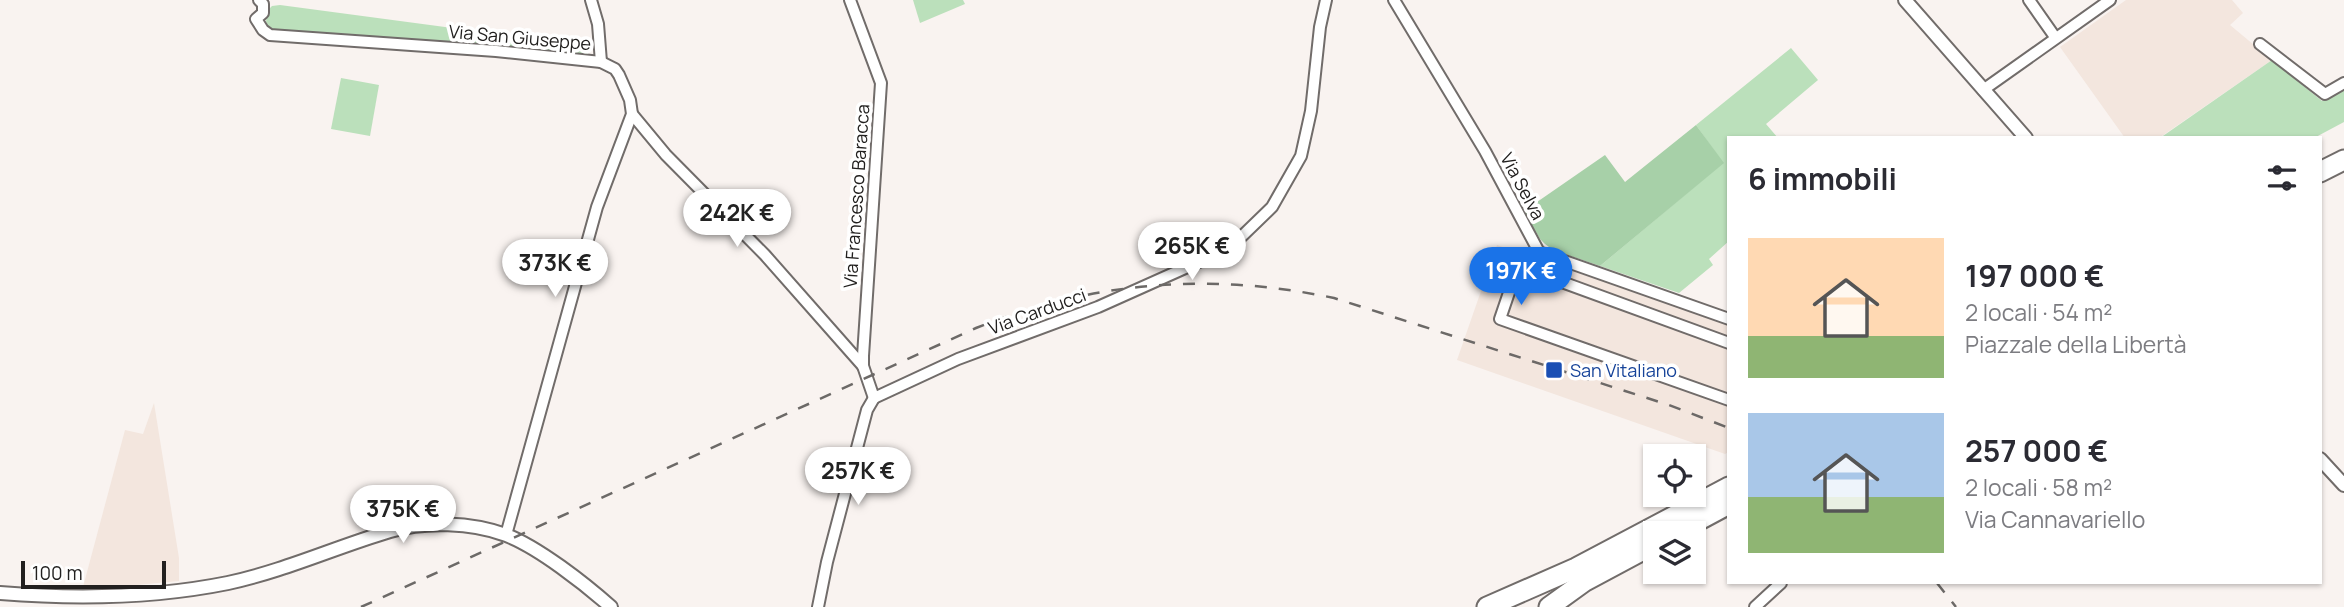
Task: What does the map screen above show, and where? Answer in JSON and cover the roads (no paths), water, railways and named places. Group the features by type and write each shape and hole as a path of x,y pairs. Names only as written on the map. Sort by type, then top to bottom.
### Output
{"highway":[{"path":"2322,172 2344,160"},
{"path":"2322,186 2344,175"},
{"path":"1487,607 1577,568 1727,488"},
{"path":"1697,521 1727,505"},
{"path":"1549,607 1585,581 1643,550"}],"street":[{"name":"Via San Giuseppe","path":"259,0 263,4 263,13 256,19 270,35 496,51 601,62 615,69 619,75 630,100 632,114"},
{"path":"591,0 598,24 601,62"},
{"name":"Via Francesco Baracca","path":"850,0 881,83 863,366 874,398"},
{"name":"Via Carducci","path":"874,398 958,359 1098,307 1212,256 1239,239 1272,206 1301,156 1311,111 1320,27 1326,0"},
{"name":"Via Selva","path":"1394,0 1485,151 1539,252 1727,318"},
{"path":"1905,0 2024,136"},
{"path":"2029,0 2055,37"},
{"path":"1983,90 2110,0"},
{"path":"2260,44 2325,94 2344,83"},
{"path":"506,535 597,207 632,114 674,164 765,255 863,366"},
{"path":"1727,342 1518,266 1500,320 1727,399"},
{"path":"818,607 849,476 867,410 874,398"},
{"path":"2322,461 2344,485"},
{"path":"0,593 100,597 190,590 266,573 392,530 412,526 454,525 506,535 590,589 611,607"},
{"path":"1755,607 1779,584"}],"railway":[{"path":"361,607 976,328 1020,312 1109,291 1153,286 1242,285 1334,298 1669,405 1727,427"},
{"path":"1938,584 1956,607"}],"place":[{"name":"San Vitaliano","path":"1554,370"}]}
